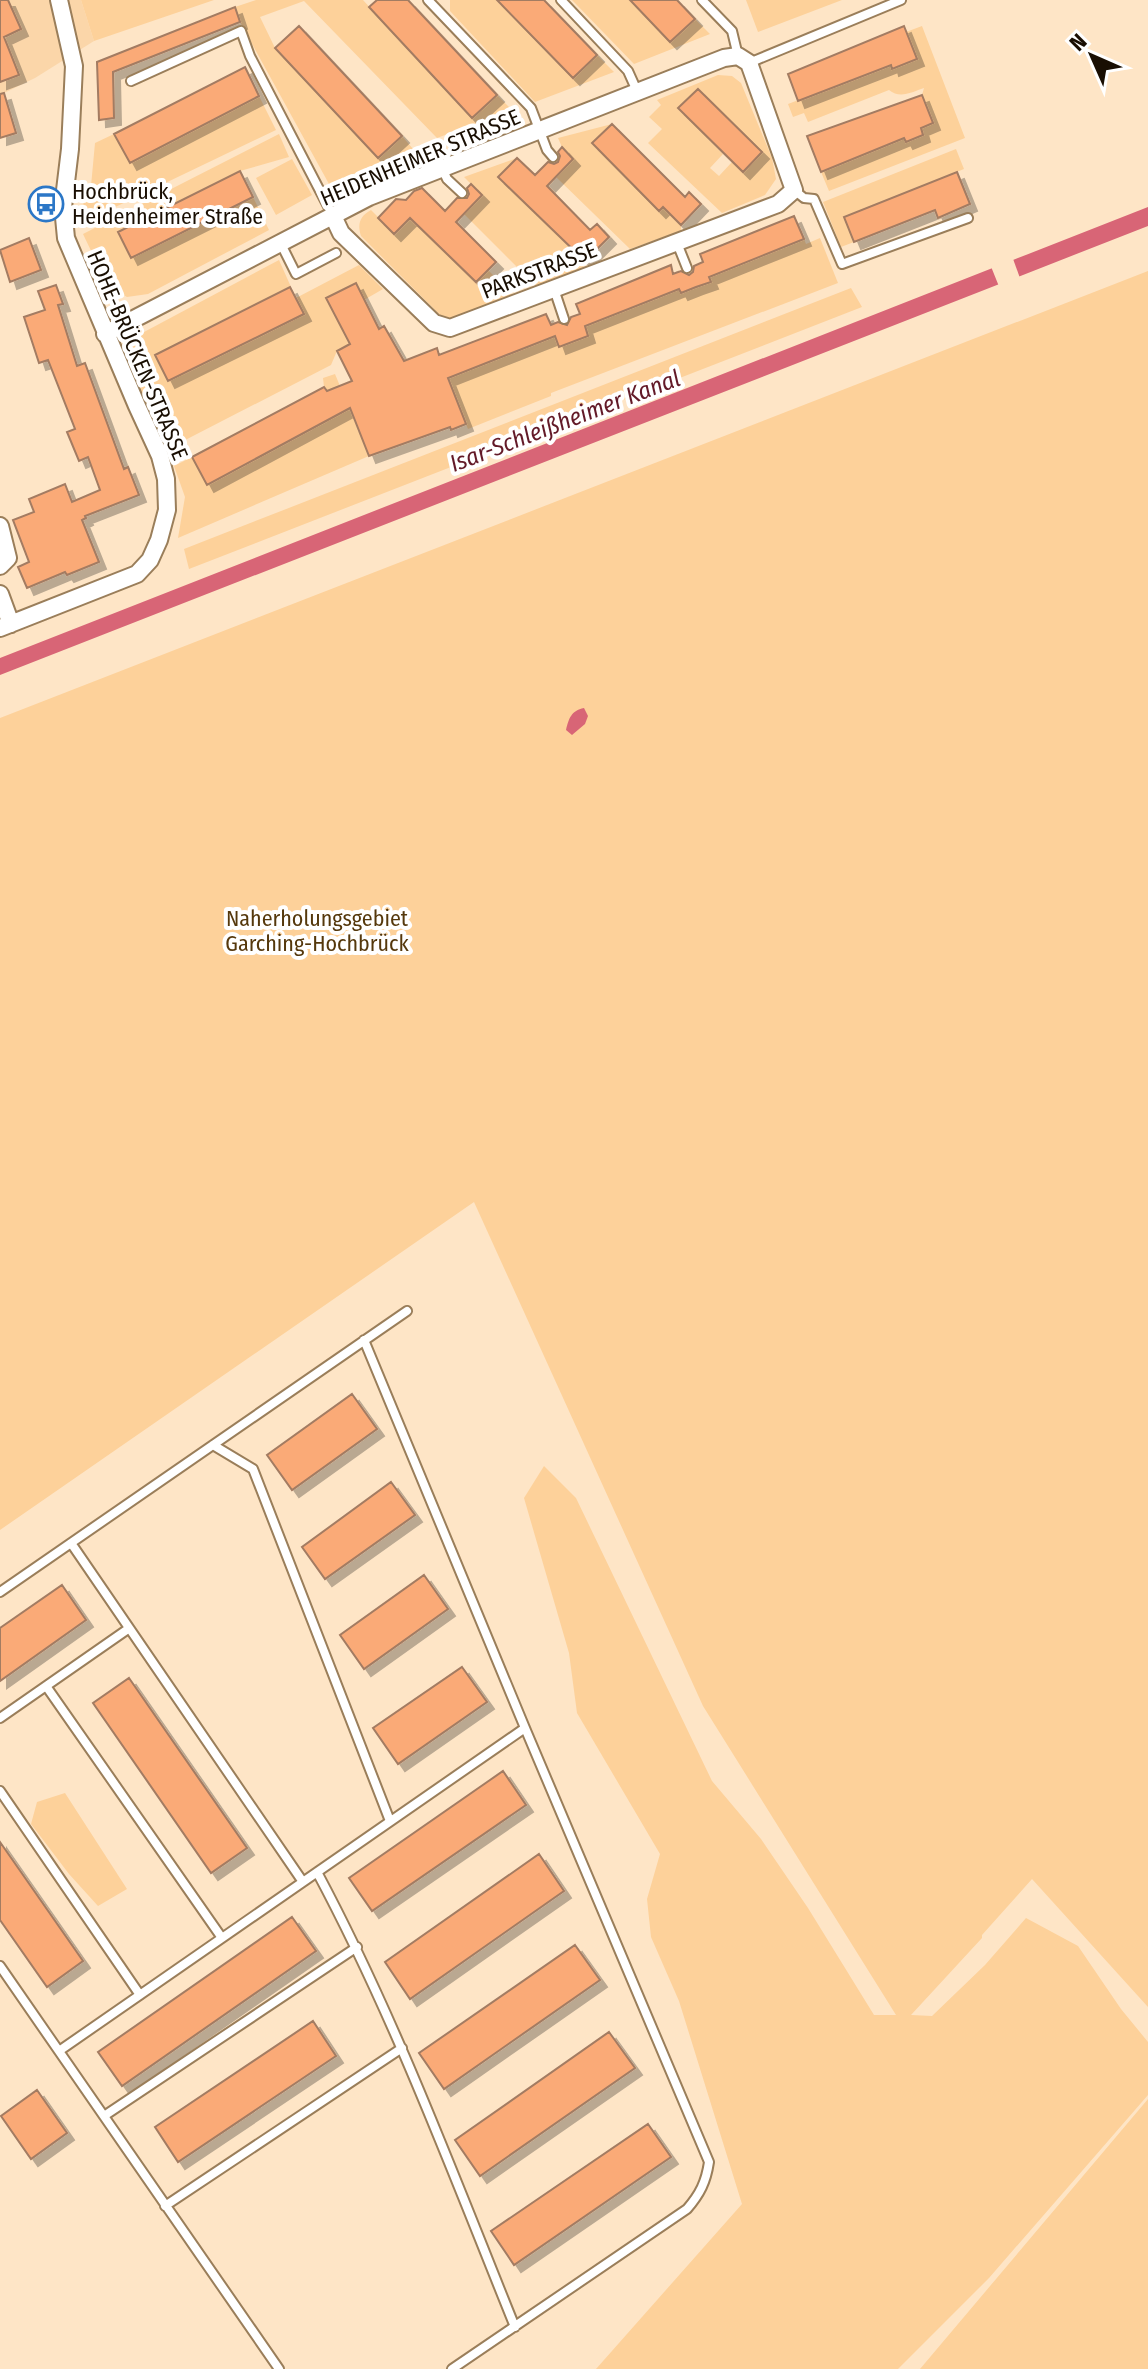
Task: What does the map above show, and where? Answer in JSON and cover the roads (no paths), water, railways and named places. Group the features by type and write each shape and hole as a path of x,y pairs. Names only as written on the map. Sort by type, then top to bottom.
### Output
{"street":[{"name":"HOHE-BRÜCKEN-STRASSE","path":"5,626 137,574 150,560 167,510 166,479 160,456 66,238 63,207 70,149 74,66 59,0"},
{"name":"HEIDENHEIMER STRASSE","path":"105,334 369,197 724,58 743,59"},
{"path":"743,59 794,190"},
{"name":"PARKSTRASSE","path":"333,216 341,233 434,323 450,328 778,204 794,190"},
{"path":"0,526 8,558 0,566"},
{"path":"0,594 5,626"}],"lane":[{"name":"HEIDENHEIMER STRASSE","path":"428,0 531,108 539,130"},
{"path":"561,0 628,71 637,91"},
{"path":"702,0 732,31 743,59"},
{"name":"HEIDENHEIMER STRASSE","path":"743,59 901,0"},
{"path":"131,81 241,31 250,56 333,216"},
{"path":"539,130 553,157"},
{"path":"442,168 447,179 462,193"},
{"path":"794,190 804,198 814,199 842,264 968,218"},
{"path":"677,242 687,268"},
{"path":"280,243 296,274 336,253"},
{"path":"553,289 564,319"},
{"path":"0,1592 407,1311"},
{"path":"364,1340 709,2162 706,2181 687,2209 452,2369"},
{"path":"213,1445 253,1469 390,1821"},
{"path":"71,1543 303,1882"},
{"path":"0,1718 128,1629"},
{"path":"46,1686 222,1938"},
{"path":"59,2051 525,1728"},
{"path":"0,1791 140,1995"},
{"path":"317,1872 357,1947 402,2048 515,2327"},
{"path":"104,2116 357,1947"},
{"path":"0,1966 279,2369"},
{"path":"165,2206 402,2048"}],"place":[{"name":"Hochbrück, Heidenheimer Straße","path":"46,204"}],"water label":[{"name":"Isar-Schleißheimer Kanal","path":"565,421"}],"park label":[{"name":"Naherholungsgebiet Garching-Hochbrück","path":"317,930"}]}
